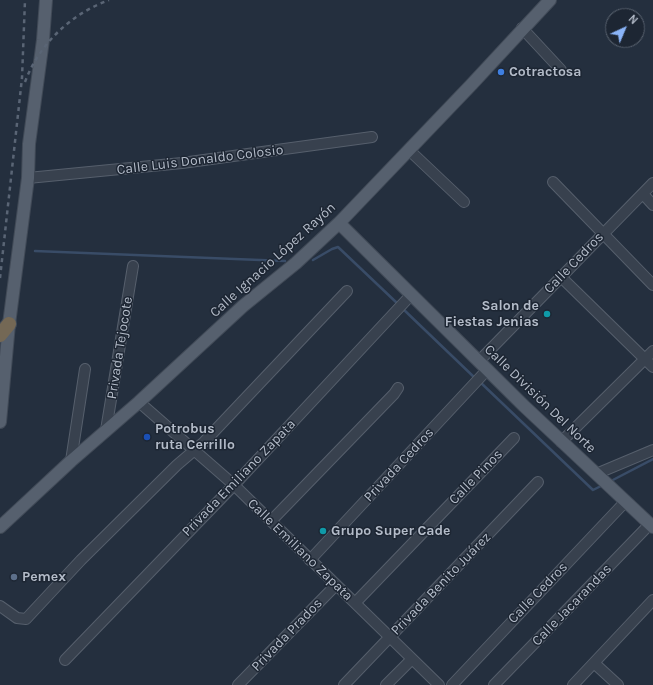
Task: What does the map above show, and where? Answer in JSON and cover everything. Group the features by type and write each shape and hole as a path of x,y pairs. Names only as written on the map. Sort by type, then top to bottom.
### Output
{"main road":[{"path":"0,422 4,329 28,178 29,144 43,40 46,0"},
{"name":"Calle Ignacio López Rayón","path":"0,527 243,306 296,263 339,223 550,0"},
{"name":"Calle División Del Norte","path":"339,223 405,302 481,372 561,442 651,526"}],"street":[{"path":"522,28 561,70"},
{"name":"Calle Luis Donaldo Colosio","path":"28,178 182,163 372,137"},
{"path":"409,150 464,202"},
{"path":"553,182 653,285"},
{"name":"Calle Cedros","path":"481,372 561,277 653,183"},
{"path":"643,194 653,205"},
{"name":"Privada Tejocote","path":"106,430 133,266"},
{"path":"561,277 653,367"},
{"path":"0,606 21,620 26,619 81,560 204,442 347,291"},
{"name":"Privada Emiliano Zapata","path":"65,660 234,485 405,302"},
{"path":"561,442 653,351"},
{"path":"71,461 85,369"},
{"name":"Privada Cedros","path":"310,560 481,372"},
{"path":"271,521 359,432 398,388"},
{"name":"Calle Emiliano Zapata","path":"139,402 234,485 439,685"},
{"name":"Calle Pinos","path":"355,603 514,438"},
{"path":"602,480 653,450"},
{"name":"Privada Benito Juárez","path":"344,685 538,482"},
{"name":"Calle Cedros","path":"452,685 624,502"},
{"name":"Calle Jacarandas","path":"494,685 651,526"},
{"name":"Privada Prados","path":"238,685 336,585"},
{"path":"573,685 653,600"},
{"path":"386,685 412,659"},
{"path":"594,663 618,685"}],"waterway":[{"path":"313,260 338,247 398,304"},
{"path":"35,251 285,261"},
{"path":"402,308 476,379"},
{"path":"480,382 593,490 603,485"},
{"path":"609,482 653,459"}],"railway":[{"path":"0,278 22,78 25,0"},
{"path":"25,82 39,55 58,32 82,13 109,0"}],"place":[{"name":"Cotractosa","path":"501,72"},
{"name":"Salon de Fiestas Jenias","path":"547,314"},
{"name":"Potrobus ruta Cerrillo","path":"147,437"},
{"name":"Grupo Super Cade","path":"323,531"},
{"name":"Pemex","path":"14,577"}]}
